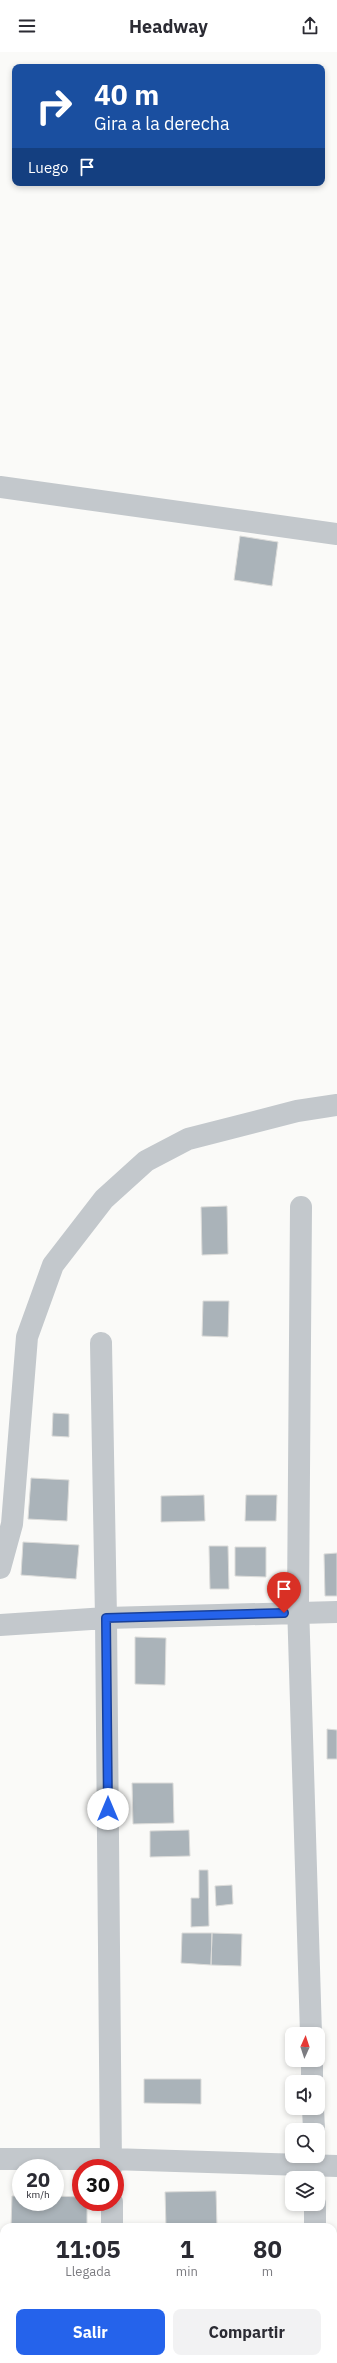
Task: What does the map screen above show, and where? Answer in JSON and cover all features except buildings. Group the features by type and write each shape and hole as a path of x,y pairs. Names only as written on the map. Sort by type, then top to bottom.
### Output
{"street":[{"path":"0,488 337,534"},
{"path":"0,1568 12,1524 27,1337 53,1265 104,1199 146,1161 188,1139 297,1111 337,1105"},
{"path":"301,1207 299,1613 311,2027"},
{"path":"101,1343 106,1618 111,2159"},
{"path":"0,1625 106,1618 337,1612"},
{"path":"0,2159 72,2162"},
{"path":"124,2164 337,2166"},
{"path":"112,2211 112,2223"},
{"path":"315,2211 315,2223"}],"route":[{"path":"108,1809 106,1618 284,1613"}]}
